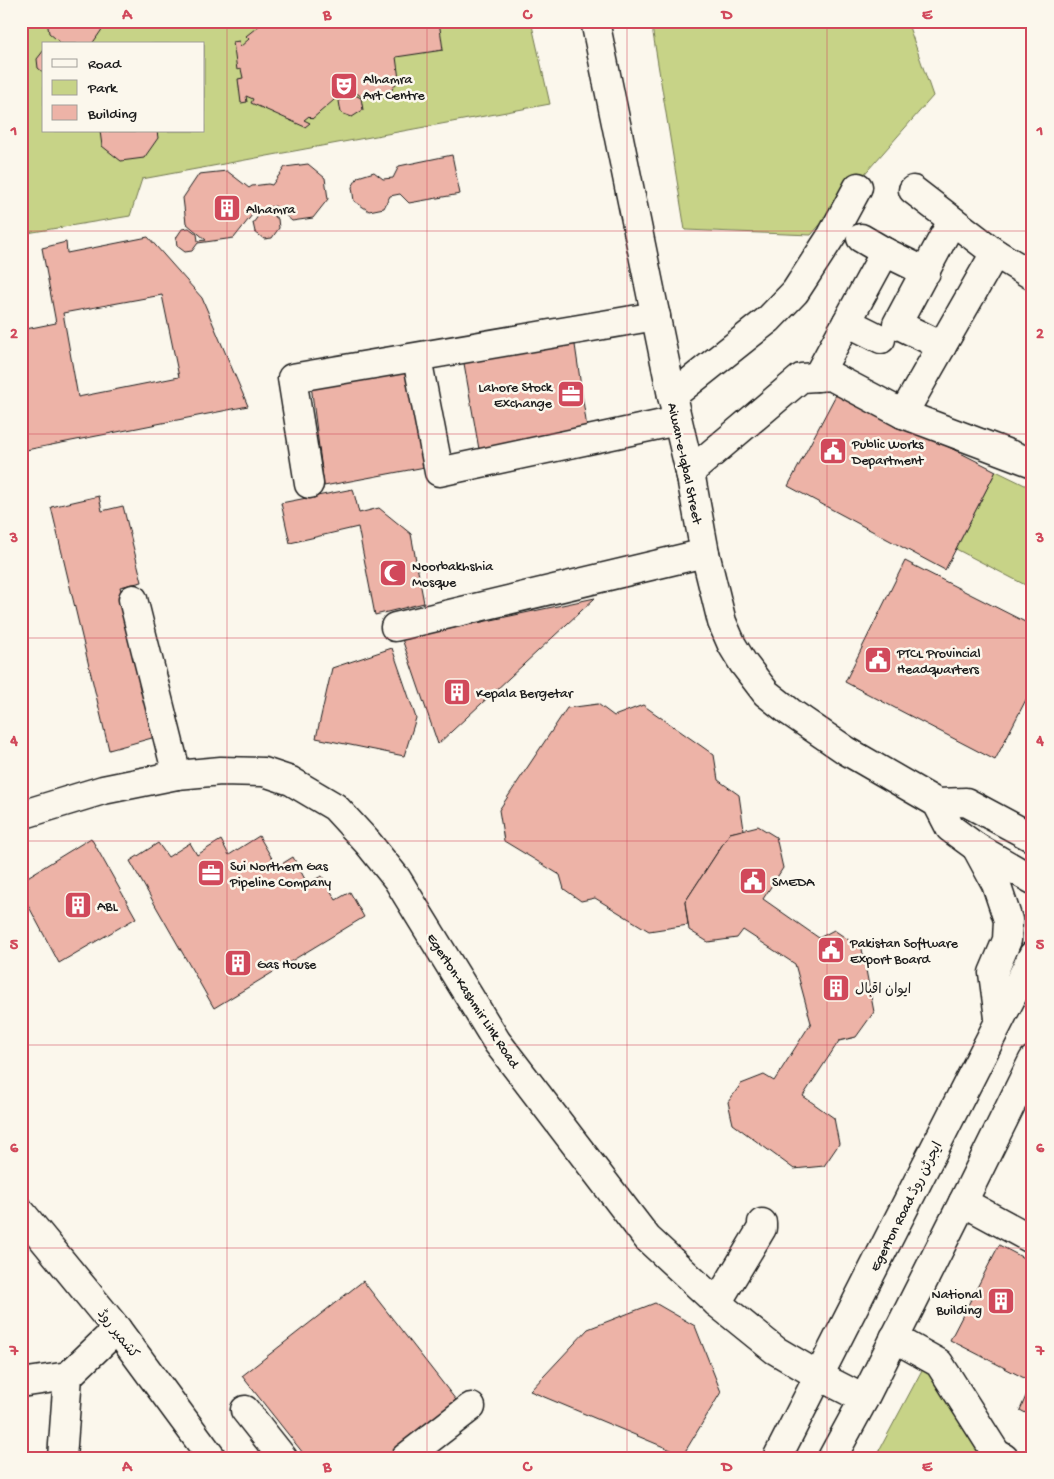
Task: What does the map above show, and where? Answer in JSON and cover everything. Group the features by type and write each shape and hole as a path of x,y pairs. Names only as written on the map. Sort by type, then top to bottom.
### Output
{"main road":[{"name":"Aiwan-e-Iqbal Street","path":"595,21 690,472 705,553 722,622 732,645 742,663 766,693 798,718 847,752 937,803"},
{"path":"416,358 440,472 675,408 795,292 832,235 858,187"},
{"path":"912,190 995,253 1033,276"},
{"path":"942,346 897,324 952,221"},
{"path":"861,238 926,272"},
{"path":"817,377 886,252"},
{"path":"903,414 995,253"},
{"path":"310,484 292,378 656,316"},
{"path":"847,322 881,338"},
{"path":"690,472 801,378 831,376 903,414 1033,463"},
{"path":"395,627 705,553"},
{"path":"133,599 177,775"},
{"name":"Egerton-Kashmir Link Road","path":"21,815 104,790 177,775 221,771 264,772 291,781 335,807 368,843 397,879 497,1042 647,1238 717,1303 775,1350 819,1376 864,1399"},
{"path":"1033,838 966,802 937,803 950,828 976,847 1033,880"},
{"path":"976,847 996,884 1008,920 1007,940 994,973 999,1018"},
{"name":"Egerton Road ایجرٹن روڈ","path":"777,1458 999,1018 1033,955"},
{"path":"832,1458 1030,1073"},
{"path":"963,1202 1033,1240"},
{"name":"کشمیر روڈ","path":"21,1212 117,1329 212,1458"},
{"path":"717,1303 762,1228 762,1223"},
{"path":"21,1383 68,1376 117,1329"},
{"path":"894,1338 939,1363 996,1453 1004,1458"},
{"path":"62,1458 68,1376"},
{"path":"405,1458 471,1407"},
{"path":"245,1410 283,1458"}],"green space":[{"path":"21,21 531,21 550,104 142,179 130,216 21,234"},
{"path":"651,21 908,21 933,96 811,235 685,230"},
{"path":"996,471 1033,489 1033,589 956,549"},
{"path":"929,1357 1004,1458 875,1458"}],"building":[{"path":"47,21 104,21 105,25 93,42 60,42 49,33"},
{"path":"265,21 439,21 443,50 396,57 399,79 389,94 363,98 357,93 355,95 361,98 363,110 352,117 341,113 339,101 344,97 341,94 312,119 309,116 304,120 310,123 305,127 251,103 253,99 246,96 247,102 241,103 238,79 243,78 241,69 237,70 233,42 239,41 240,47 249,39 246,36"},
{"path":"42,53 42,71 38,68 37,59"},
{"path":"100,132 157,132 158,138 144,158 121,161 102,146"},
{"path":"452,155 460,194 409,203 400,194 390,196 384,208 369,211 354,201 352,187 358,177 374,172 383,179 393,178 399,166"},
{"name":"Alhamra","path":"308,164 325,178 328,199 313,218 292,221 275,206 270,207 271,214 278,219 279,228 272,238 264,239 255,232 253,223 259,215 258,208 251,210 252,215 234,238 198,243 192,251 185,252 177,246 176,238 182,229 189,228 197,234 198,241 206,240 186,223 183,198 199,174 227,171 249,188 252,186 272,185 285,167"},
{"path":"148,237 202,298 248,406 21,451 21,330 56,323 42,248 66,242 67,253","holes":["162,295 179,377 78,397 63,313"]},
{"path":"573,331 588,435 480,455 462,352"},
{"path":"410,368 425,467 324,486 311,385"},
{"path":"838,391 996,471 945,570 788,486"},
{"name":"Noorbakhshia Mosque","path":"353,489 359,513 379,508 411,534 424,603 375,615 358,527 290,543 281,503"},
{"path":"99,496 102,511 123,506 142,582 120,587 159,736 109,750 51,507"},
{"path":"905,561 1033,626 1033,686 995,760 845,682"},
{"name":"Kepala Bergetar","path":"595,598 438,744 402,639"},
{"path":"392,648 416,718 404,756 316,738 332,668"},
{"path":"598,704 614,716 643,705 714,755 718,780 739,795 744,830 730,833 685,902 688,925 649,931 595,898 581,901 564,889 560,875 504,841 499,810 567,708"},
{"name":"ایوان اقبال","path":"758,826 776,837 783,868 763,899 819,938 834,930 862,949 874,1012 856,1037 839,1041 803,1096 834,1118 839,1144 824,1166 794,1169 733,1124 728,1102 741,1084 764,1075 774,1081 811,1023 795,964 743,930 737,938 708,942 689,930 685,902 730,833"},
{"name":"Gas House","path":"259,836 277,867 293,857 307,883 322,876 336,900 350,892 364,917 214,1008 130,861 158,843 168,857 190,843 197,855 221,840 229,855"},
{"name":"ABL","path":"91,838 136,918 59,963 21,892 21,881"},
{"name":"National Building","path":"999,1245 1033,1263 1033,1417 1020,1410 1032,1382 950,1340"},
{"path":"363,1281 456,1400 384,1458 307,1458 242,1376"},
{"path":"655,1303 695,1326 721,1392 683,1455 530,1391 588,1329"}],"place":[{"name":"Alhamra Art Centre","path":"344,86"},
{"name":"Alhamra","path":"227,208"},
{"name":"Lahore Stock Exchange","path":"571,394"},
{"name":"Public Works Department","path":"833,451"},
{"name":"Noorbakhshia Mosque","path":"393,573"},
{"name":"PTCL Provincial Headquarters","path":"878,660"},
{"name":"Kepala Bergetar","path":"457,692"},
{"name":"Sui Northern Gas Pipeline Company","path":"211,873"},
{"name":"SMEDA","path":"753,881"},
{"name":"ABL","path":"78,905"},
{"name":"Pakistan Software Export Board","path":"831,950"},
{"name":"Gas House","path":"238,963"},
{"name":"ایوان اقبال","path":"836,988"},
{"name":"National Building","path":"1001,1301"}]}
